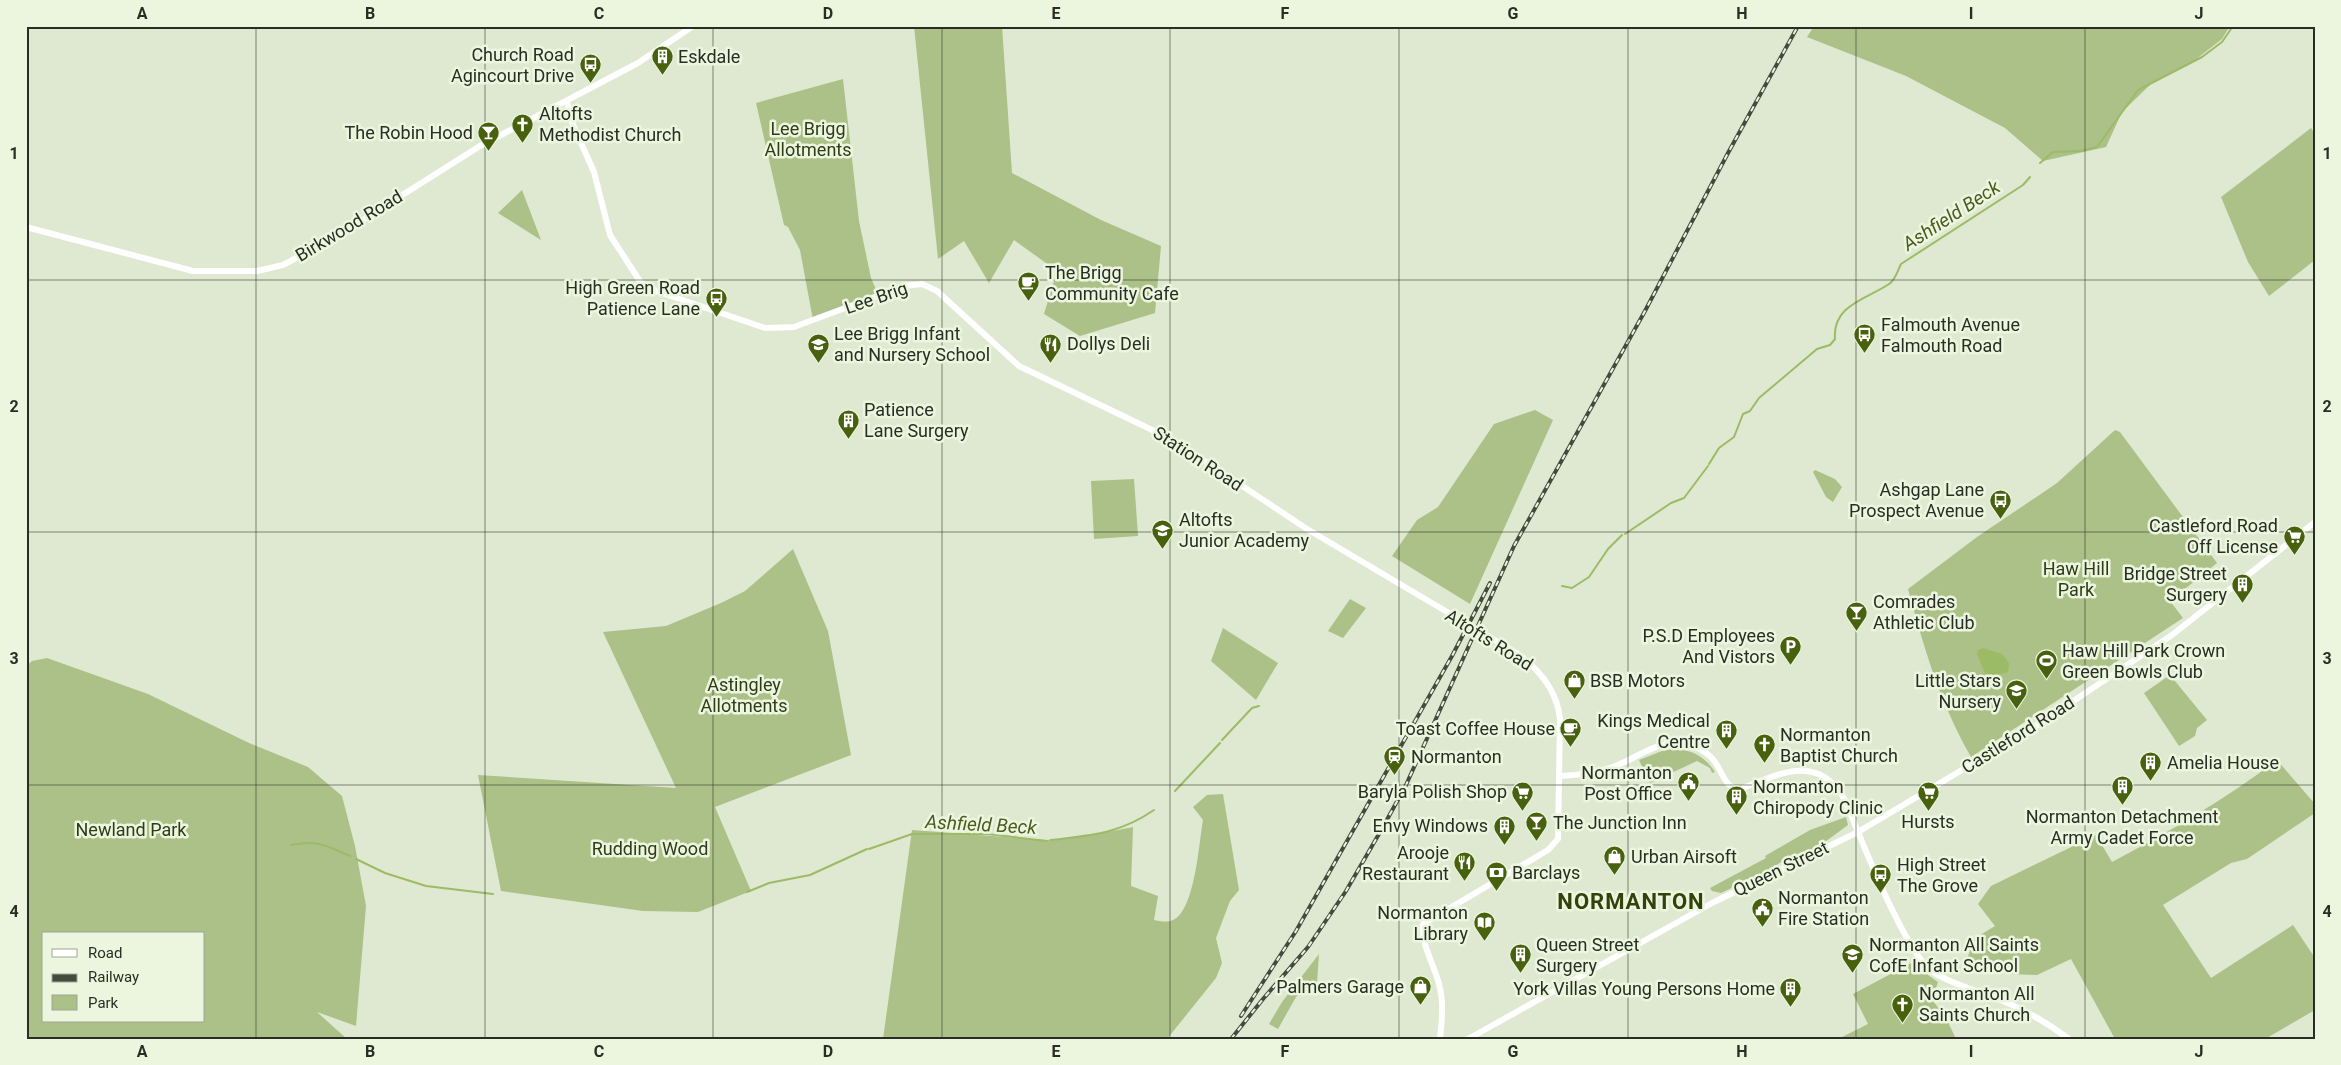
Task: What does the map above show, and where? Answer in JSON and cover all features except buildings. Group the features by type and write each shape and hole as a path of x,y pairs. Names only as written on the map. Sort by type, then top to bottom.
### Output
{"street":[{"name":"Birkwood Road","path":"26,227 193,271 257,270 282,265 339,235 459,158 567,102 660,50 692,26"},
{"name":"Lee Brig","path":"567,102 573,125 594,172 610,235 641,283 656,291 765,328 794,327 878,294 904,286 922,284 944,297 1019,366"},
{"name":"Station Road","path":"1019,366 1173,440 1299,524 1420,597"},
{"name":"Castleford Road","path":"1858,832 2038,724 2164,641 2315,522"},
{"name":"Altofts Road","path":"1420,597 1526,660 1540,672 1547,682 1559,710 1560,776 1558,839 1548,850 1424,924 1423,933 1428,954 1442,995 1443,1021 1440,1039"},
{"path":"1560,776 1592,774 1662,746 1685,743 1700,749 1712,758 1729,786 1734,790 1784,773 1800,770 1816,773 1830,780 1840,791 1892,908 1919,958 1933,972 2005,1002 2056,1029 2069,1039"},
{"name":"Queen Street","path":"1468,1039 1712,903 1858,832"}],"green space":[{"path":"914,26 1002,26 1012,173 1101,220 1161,246 1155,313 1080,336 1044,314 1057,271 1014,240 989,283 964,241 938,259"},
{"path":"1814,26 2230,26 2222,39 2190,64 2151,84 2122,112 2106,147 2043,161 2005,128 1906,76 1807,37"},
{"name":"Lee Brigg Allotments","path":"843,79 859,221 871,278 878,294 813,320 800,250 788,227 784,225 756,103"},
{"path":"2311,128 2315,134 2315,260 2269,296 2248,262 2221,197"},
{"path":"522,190 541,240 498,213"},
{"path":"1535,410 1553,420 1470,604 1392,556 1417,520 1438,507 1494,424"},
{"name":"Haw Hill Park","path":"2115,430 2120,432 2217,563 2170,601 2183,618 1971,757 1941,695 1908,589 1977,537 2057,483"},
{"path":"1815,470 1835,479 1842,487 1833,502 1826,497 1813,472"},
{"path":"1134,479 1138,536 1094,539 1091,481"},
{"path":"793,549 828,631 851,755 715,807 751,891 698,912 643,911 501,891 478,775 676,788 603,632 666,626 721,603 745,591"},
{"path":"1350,599 1366,608 1343,638 1328,631"},
{"path":"1223,628 1278,663 1256,700 1211,661"},
{"name":"Newland Park","path":"47,658 148,694 249,743 308,767 342,796 355,846 366,906 356,1026 317,1012 347,1039 26,1039 26,666 32,661"},
{"path":"2170,675 2207,720 2197,728 2195,736 2179,746 2144,693"},
{"path":"1673,749 1692,752 1707,762 1715,772 1712,773 1710,768 1697,761 1650,783 1639,760"},
{"path":"2277,760 2315,804 2315,813 2247,859 2231,863 2163,905 2211,978 2293,925 2315,958 2315,1010 2265,1039 2115,1039 2071,959 2037,975 2009,974 1967,959 1975,938 1995,926 1978,904 1991,886 2096,835 2112,862 2197,814"},
{"path":"1223,794 1239,890 1230,901 1216,938 1222,963 1216,978 1167,1039 883,1039 912,830 1046,840 1092,835 1133,827 1131,886 1158,896 1154,920 1168,921 1173,920 1180,914 1186,904 1195,875 1203,820 1193,807 1207,795"},
{"path":"1846,817 1848,825 1818,847 1789,857 1764,873 1721,893 1712,891 1710,888 1766,858 1765,856 1810,830"},
{"path":"1319,954 1317,983 1305,983 1304,990 1296,997 1278,1029 1269,1024 1282,1002"},
{"path":"1917,960 1928,975 1938,982 1932,1000 1945,1016 1956,1039 1838,1039 1868,1024 1853,994"}],"shaded area":[{"path":"1983,648 2002,654 2009,663 2008,672 1994,676 1985,673 1977,654 1978,650"}],"waterway":[{"name":"Ashfield Beck","path":"2040,163 2053,152 2081,151 2097,147 2138,90 2202,57 2222,42 2233,26"},
{"name":"Ashfield Beck","path":"1709,464 1719,448 1734,437 1743,414 1750,411 1759,398 1817,349 1830,345 1835,339 1839,318 1845,311 1861,299 1891,283 1901,264 2023,185 2030,177"},
{"name":"Ashfield Beck","path":"1625,534 1671,503 1684,498 1708,466"},
{"name":"Ashfield Beck","path":"1562,586 1572,588 1589,577 1608,549 1622,535"},
{"name":"Ashfield Beck","path":"1222,740 1252,708 1259,706"},
{"name":"Ashfield Beck","path":"1175,791 1220,743"},
{"name":"Ashfield Beck","path":"1051,840 1092,835 1117,829 1154,810"},
{"name":"Ashfield Beck","path":"869,849 912,834"},
{"name":"Ashfield Beck","path":"914,834 987,834 1047,841"},
{"path":"291,845 321,844 350,856"},
{"name":"Ashfield Beck","path":"747,892 769,883 810,875 867,849"},
{"path":"356,859 385,873 426,886 493,894"}],"railway":[{"path":"1231,1039 1308,947 1346,891 1383,827 1406,785 1514,546 1645,311 1728,153 1798,26"},
{"path":"1241,1016 1296,931 1452,656 1490,583"}],"place":[{"name":"Eskdale","path":"662,76"},
{"name":"Church Road Agincourt Drive","path":"590,84"},
{"name":"Altofts Methodist Church","path":"523,143"},
{"name":"The Robin Hood","path":"489,152"},
{"name":"The Brigg Community Cafe","path":"1029,302"},
{"name":"High Green Road Patience Lane","path":"716,317"},
{"name":"Falmouth Avenue Falmouth Road","path":"1865,354"},
{"name":"Lee Brigg Infant and Nursery School","path":"818,363"},
{"name":"Dollys Deli","path":"1051,363"},
{"name":"Patience Lane Surgery","path":"848,439"},
{"name":"Ashgap Lane Prospect Avenue","path":"2000,519"},
{"name":"Altofts Junior Academy","path":"1163,549"},
{"name":"Castleford Road Off License","path":"2294,555"},
{"name":"Bridge Street Surgery","path":"2243,603"},
{"name":"Comrades Athletic Club","path":"1857,631"},
{"name":"P.S.D Employees And Vistors","path":"1791,665"},
{"name":"Haw Hill Park Crown Green Bowls Club","path":"2046,680"},
{"name":"BSB Motors","path":"1574,700"},
{"name":"Little Stars Nursery","path":"2017,710"},
{"name":"Toast Coffee House","path":"1571,748"},
{"name":"Kings Medical Centre","path":"1726,750"},
{"name":"Normanton Baptist Church","path":"1764,764"},
{"name":"Normanton","path":"1395,776"},
{"name":"Amelia House","path":"2151,782"},
{"name":"Normanton Post Office","path":"1688,802"},
{"name":"Normanton Detachment Army Cadet Force","path":"2122,806"},
{"name":"Baryla Polish Shop","path":"1523,811"},
{"name":"Hursts","path":"1928,811"},
{"name":"Normanton Chiropody Clinic","path":"1737,816"},
{"name":"The Junction Inn","path":"1537,842"},
{"name":"Envy Windows","path":"1504,845"},
{"name":"Urban Airsoft","path":"1615,876"},
{"name":"Arooje Restaurant","path":"1465,882"},
{"name":"Barclays","path":"1496,892"},
{"name":"High Street The Grove","path":"1881,894"},
{"name":"Normanton Fire Station","path":"1762,927"},
{"name":"Normanton Library","path":"1484,942"},
{"name":"Queen Street Surgery","path":"1520,974"},
{"name":"Normanton All Saints CofE Infant School","path":"1853,974"},
{"name":"Palmers Garage","path":"1420,1006"},
{"name":"York Villas Young Persons Home","path":"1791,1008"},
{"name":"Normanton All Saints Church","path":"1903,1023"}],"district":[{"name":"NORMANTON","path":"1631,901"}],"park label":[{"name":"Astingley Allotments","path":"744,695"},
{"name":"Rudding Wood","path":"650,849"}]}
